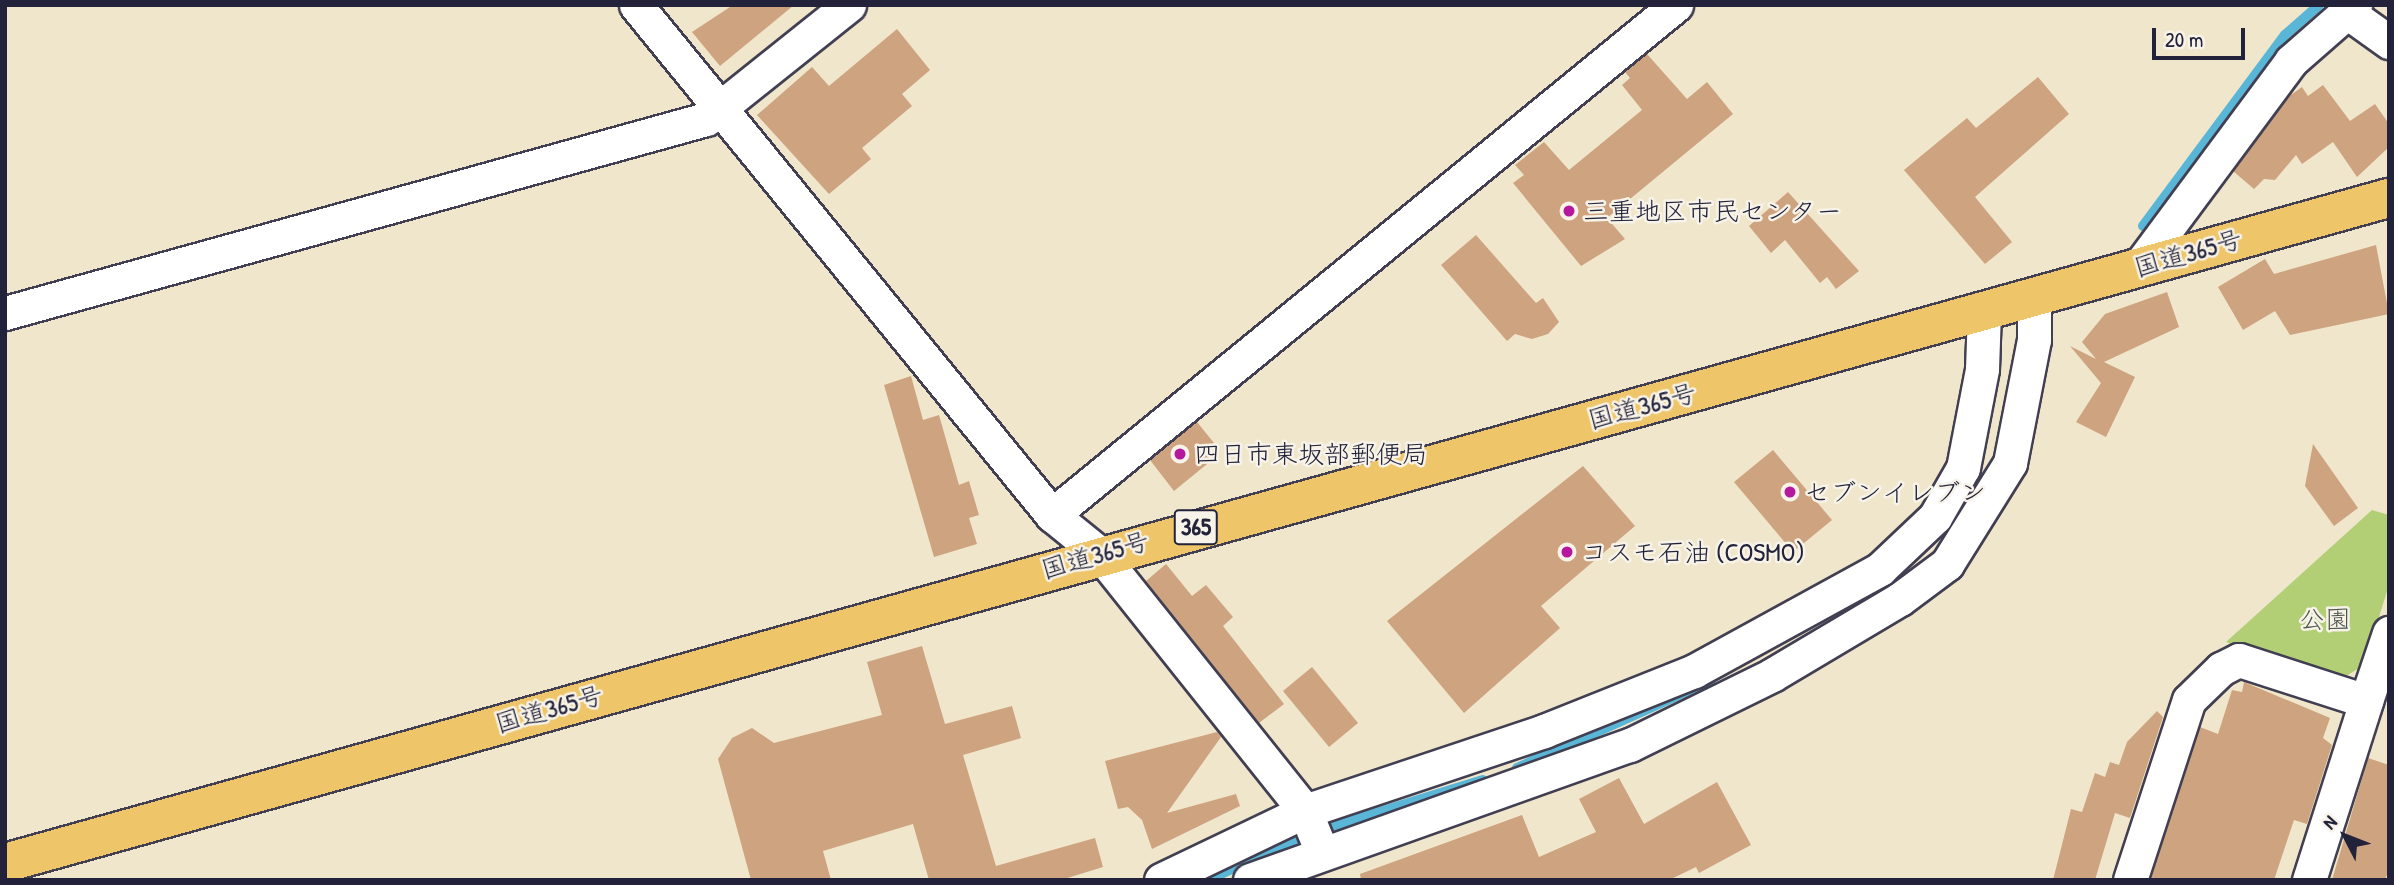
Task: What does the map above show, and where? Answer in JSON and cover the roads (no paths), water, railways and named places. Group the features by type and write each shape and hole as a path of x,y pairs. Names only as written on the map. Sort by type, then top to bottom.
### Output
{"highway":[{"name":"国道365号","path":"5,863 1099,553 2034,300 2139,265 2389,198"}],"street":[{"path":"636,5 1052,515 1099,553 1305,811 1321,850"},
{"path":"5,313 722,110 849,5"},
{"path":"1052,515 1676,5"},
{"path":"2139,265 2291,61 2340,13 2389,42"},
{"path":"1251,833 1261,877 1321,850 1630,745 1837,638 1947,564 2010,463 2034,340 2034,300"},
{"path":"1161,880 1251,833 1305,811 1612,704 1694,671 1797,618 1880,569 1934,517 1963,468 1982,369 1984,313"},
{"path":"2309,880 2389,633"},
{"path":"2130,880 2189,700 2221,668 2239,660 2366,701"},
{"path":"1612,704 1630,745"}],"waterway":[{"path":"2143,226 2285,35 2319,5"},
{"path":"1517,768 1710,681"},
{"path":"1208,880 1305,835 1483,780"}],"place":[{"name":"三重地区市民センター","path":"1569,211"},
{"name":"四日市東坂部郵便局","path":"1180,454"},
{"name":"セブンイレブン","path":"1790,492"},
{"name":"コスモ石油 (COSMO)","path":"1567,552"}],"park label":[{"name":"公園","path":"2325,619"}]}
